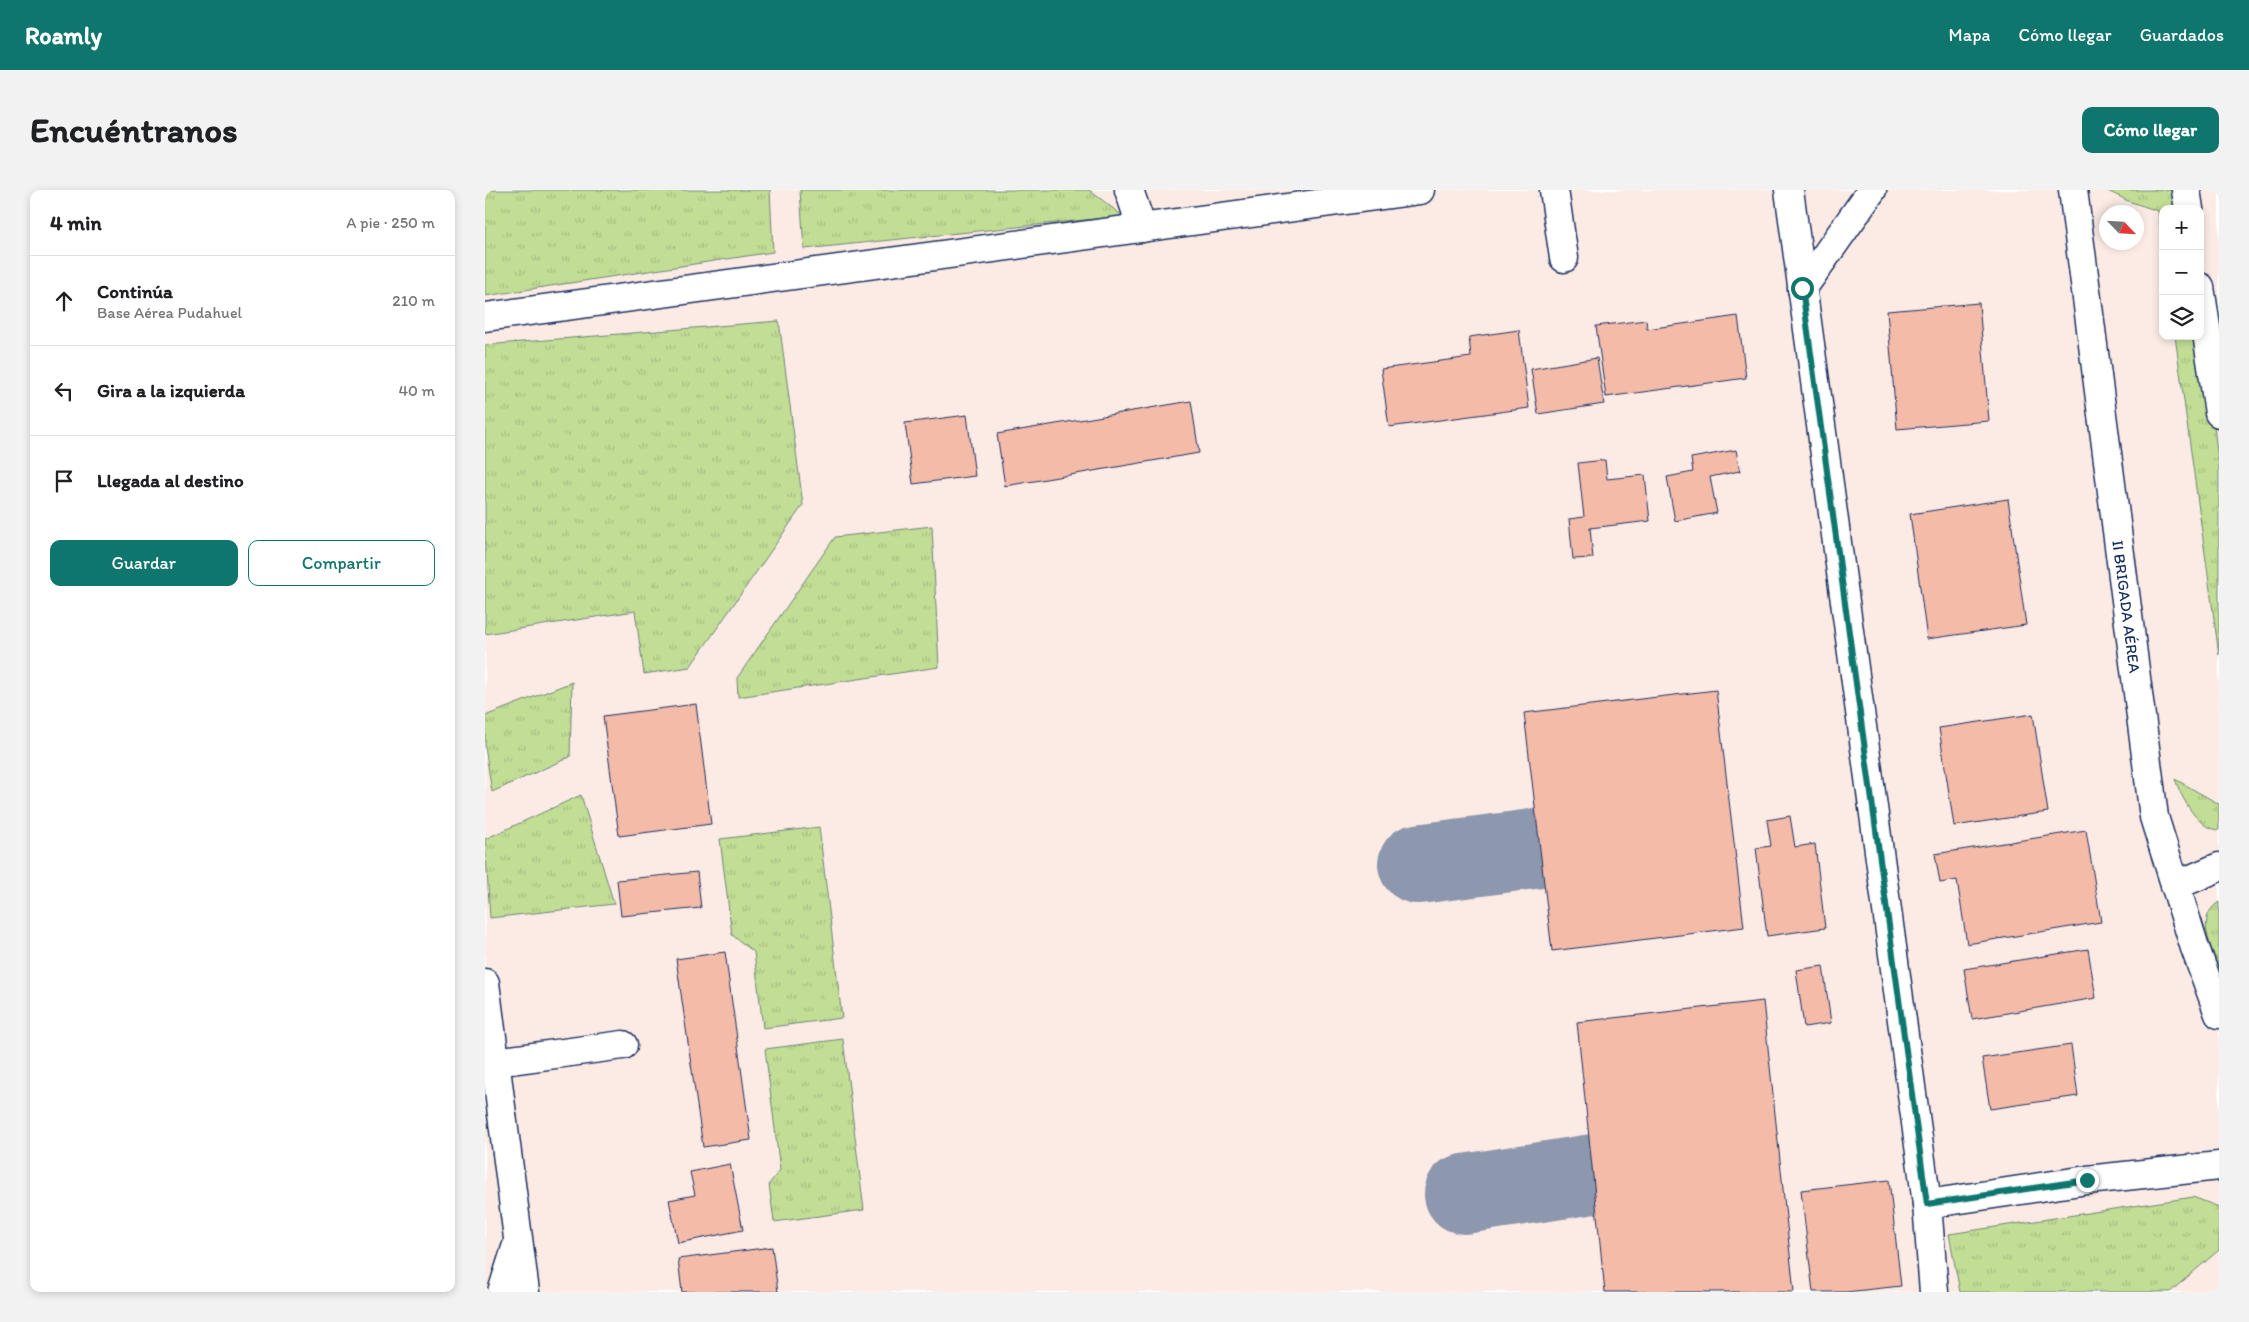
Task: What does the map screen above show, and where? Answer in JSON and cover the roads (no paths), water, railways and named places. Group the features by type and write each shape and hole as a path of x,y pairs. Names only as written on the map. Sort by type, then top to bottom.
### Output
{"lane":[{"path":"1129,190 1142,228"},
{"path":"485,317 1420,190"},
{"path":"1554,190 1565,258"},
{"path":"1789,190 1927,1204 1934,1292"},
{"path":"1802,288 1871,190"},
{"name":"II BRIGADA AÉREA","path":"2073,190 2154,817 2175,886 2219,1014"},
{"path":"2186,190 2188,205"},
{"path":"2201,295 2219,413"},
{"path":"2175,886 2219,868"},
{"path":"485,983 492,1072 519,1240 525,1292"},
{"path":"492,1072 623,1045"},
{"path":"1927,1204 2087,1180 2219,1166"},
{"path":"503,1292 519,1240"}]}
